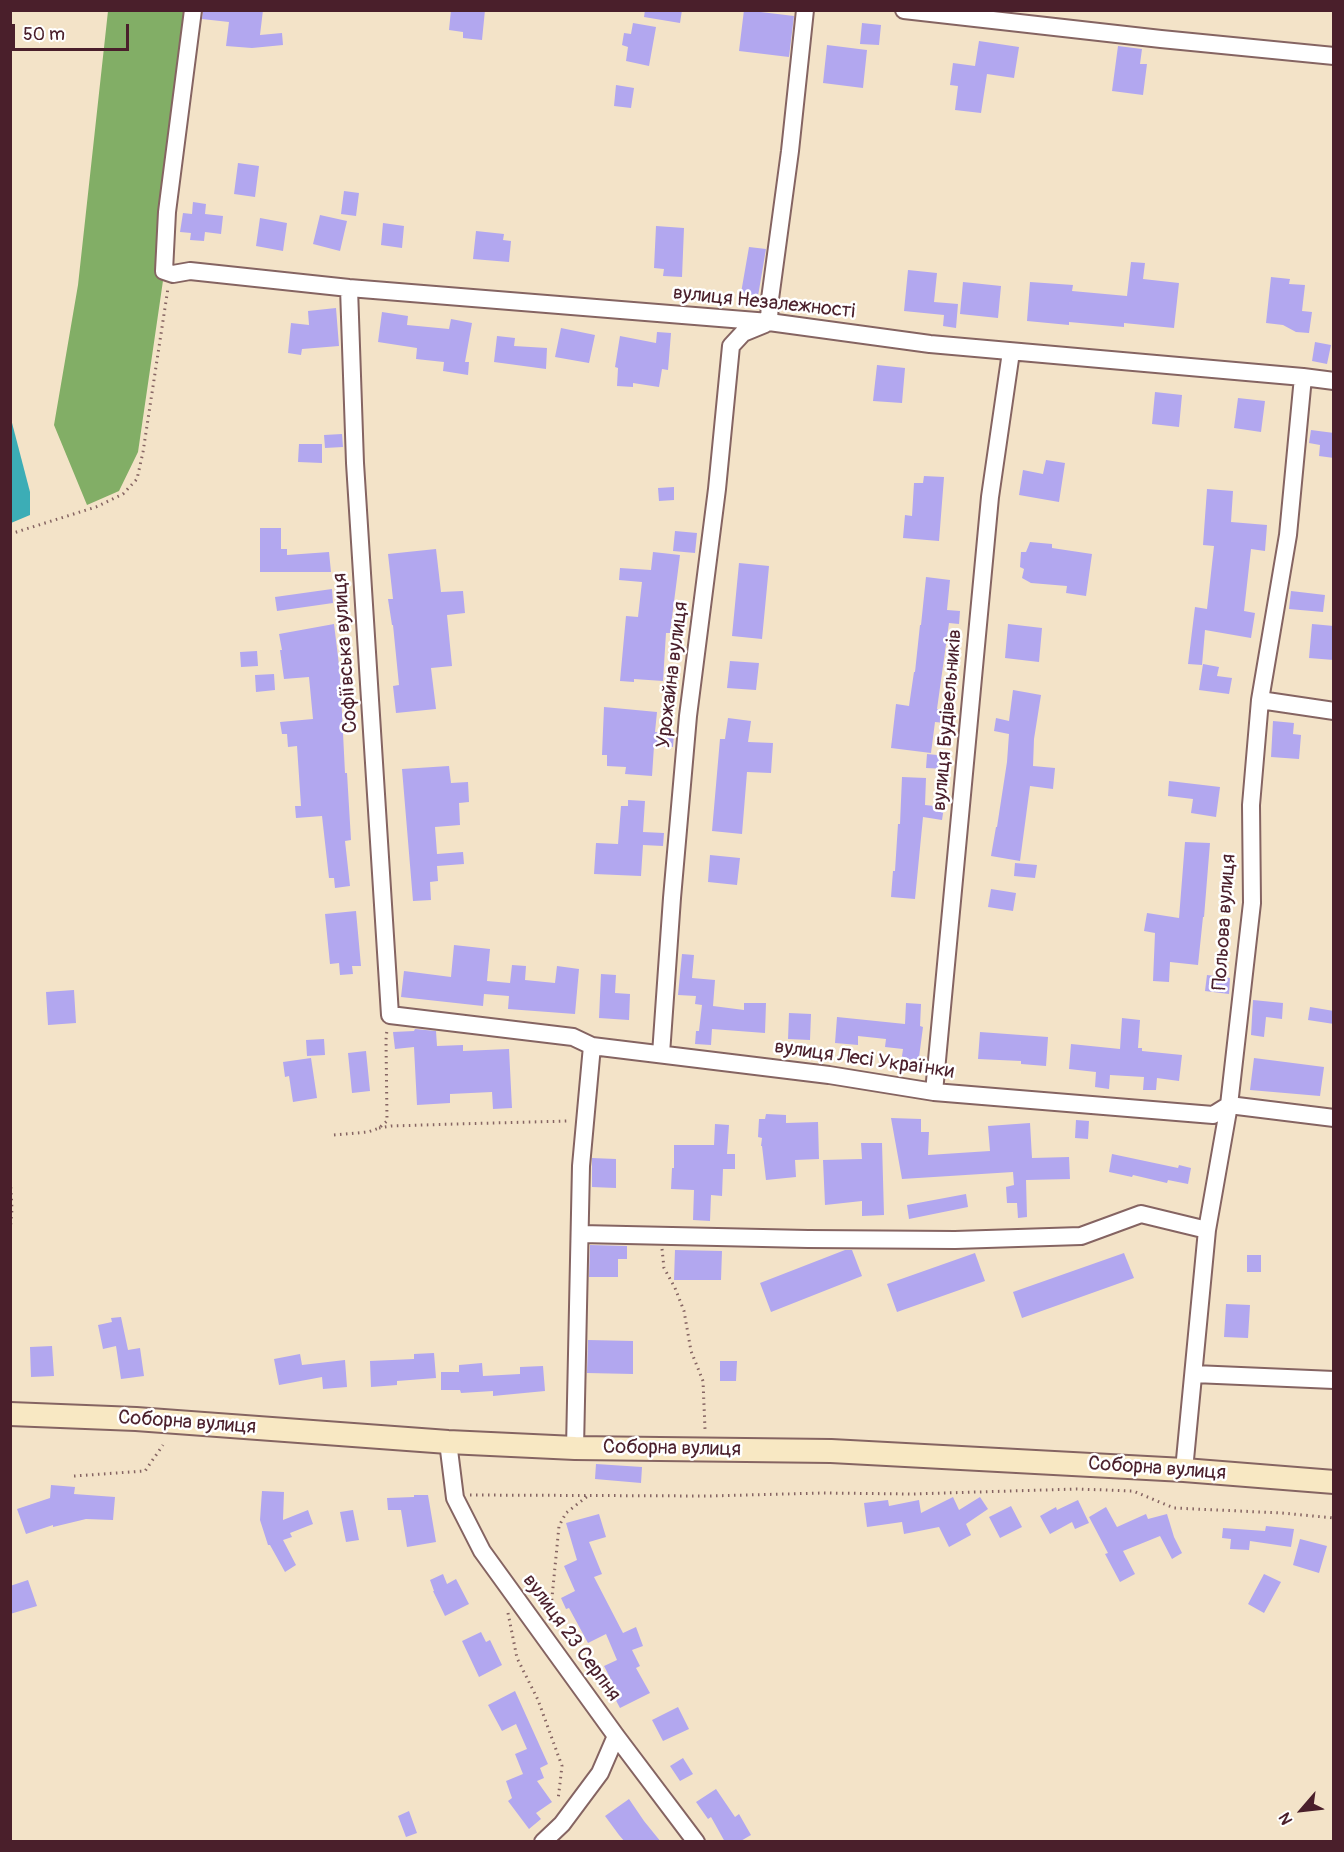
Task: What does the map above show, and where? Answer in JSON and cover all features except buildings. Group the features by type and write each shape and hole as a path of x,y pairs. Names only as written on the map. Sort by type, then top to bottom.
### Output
{"street":[{"path":"173,274 164,271 166,223 193,10"},
{"path":"769,322 805,10"},
{"path":"904,10 1334,56"},
{"name":"вулиця Незалежності","path":"173,274 190,271 349,288 769,322 930,344 1334,381"},
{"name":"Софіївська вулиця","path":"349,288 355,463 390,1015"},
{"name":"Урожайна вулиця","path":"661,1054 688,716 717,489 731,346 743,333 769,322"},
{"name":"вулиця Будівельників","path":"934,1092 990,497 1011,352"},
{"name":"Польова вулиця","path":"1184,1470 1207,1230 1229,1106 1252,903 1251,805 1260,700 1288,535 1304,377"},
{"path":"1260,700 1334,711"},
{"name":"вулиця Лесі Українки","path":"390,1015 573,1037 592,1046 829,1075 934,1092 1213,1115 1229,1106 1334,1118"},
{"path":"575,1448 582,1166 592,1046"},
{"path":"581,1234 909,1240 1081,1236 1141,1214 1207,1230"},
{"path":"1194,1374 1334,1380"},
{"name":"Соборна вулиця","path":"10,1414 136,1419 448,1442 575,1448 831,1451 1184,1470 1334,1482"},
{"name":"вулиця 23 Серпня","path":"448,1442 455,1498 482,1551 696,1842"},
{"path":"543,1842 562,1824 600,1773 616,1736"}],"path":[{"path":"10,534 96,507 123,494 137,479 166,295 173,274"},
{"path":"379,1128 387,1121 386,1040 390,1015"},
{"path":"334,1135 368,1132 391,1126 585,1121"},
{"path":"10,1175 12,1209 10,1232"},
{"path":"661,1236 664,1268 684,1311 691,1351 703,1381 705,1429"},
{"path":"74,1476 146,1471 163,1444"},
{"path":"453,1484 470,1495 708,1496 823,1493 912,1494 1077,1489 1133,1491 1174,1508 1334,1518"},
{"path":"549,1644 559,1526 566,1513 589,1495"},
{"path":"513,1594 507,1615 517,1658 542,1710 562,1766 559,1798 554,1809"}],"green space":[{"path":"108,11 195,11 165,267 138,452 119,491 87,505 54,425 78,285"}],"water":[{"path":"11,419 30,492 30,515 11,523"}]}
